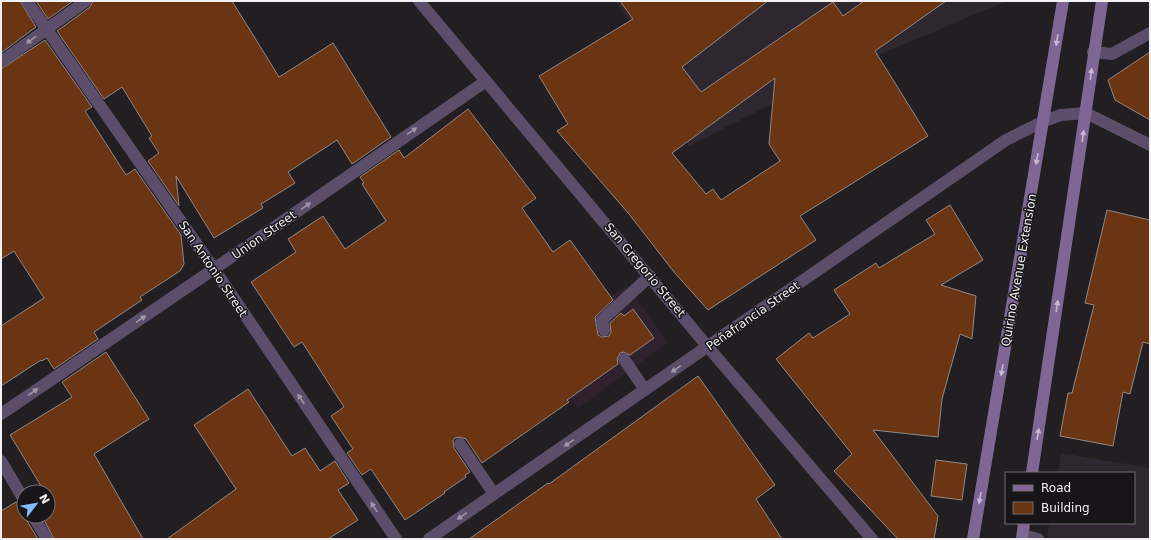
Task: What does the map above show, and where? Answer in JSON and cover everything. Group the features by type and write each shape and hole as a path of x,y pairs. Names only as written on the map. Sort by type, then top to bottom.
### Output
{"main road":[{"name":"Quirino Avenue Extension","path":"973,539 1063,1"},
{"path":"1032,472 1086,113 1093,52 1102,1"},
{"path":"1022,537 1024,524"}],"street":[{"name":"San Antonio Street","path":"27,1 214,269 396,539"},
{"path":"1,62 86,1"},
{"name":"San Gregorio Street","path":"419,1 708,347 872,539"},
{"path":"1093,52 1112,54 1150,33"},
{"name":"Union Street","path":"1,414 486,81"},
{"path":"1086,113 1150,145"},
{"name":"Peñafrancia Street","path":"429,539 1006,140 1044,121 1062,115 1086,113"},
{"path":"604,330 602,320 650,276"},
{"path":"624,359 645,390"},
{"path":"460,444 494,494"},
{"path":"1,460 16,486"},
{"path":"38,524 47,539"},
{"path":"1022,537 1038,539"}],"shaded area":[{"path":"615,1 1007,1 881,54 764,108 689,146 643,83 662,67"},
{"path":"627,285 668,343 578,408 536,350"},
{"path":"1061,453 1150,468 1150,539 1047,539 1049,524 1135,524 1135,472 1058,472"}],"building":[{"path":"1,1 20,1 36,27 1,53"},
{"path":"36,1 73,1 48,19"},
{"path":"93,1 232,1 279,77 333,43 391,137 352,164 337,140 288,172 295,183 261,204 263,208 214,238 176,176 179,206 148,161 159,153 149,138 152,136 122,87 104,99 57,31 90,7"},
{"path":"620,1 768,1 682,67 701,92 833,2 843,16 864,1 946,1 875,51 928,136 800,216 816,240 708,310 674,272 629,214 557,131 568,124 539,76 633,19","holes":["775,78 769,144 780,161 721,200 713,189 706,194 672,153"]},
{"path":"45,40 92,107 85,111 126,175 135,169 181,235 184,264 180,271 140,297 142,300 94,332 98,339 54,369 47,358 42,361 41,360 1,386 1,326 44,298 14,251 1,259 1,69"},
{"path":"1150,52 1150,120 1115,100 1108,80"},
{"path":"468,109 536,198 522,208 553,252 570,240 613,300 595,317 598,335 602,337 609,336 611,332 610,323 621,313 624,316 633,309 654,338 630,355 624,352 620,353 617,359 618,364 567,400 569,402 482,463 466,439 460,437 455,438 453,441 454,448 470,472 465,475 466,477 444,492 445,493 405,520 371,469 362,475 347,453 353,449 331,416 344,407 302,342 294,347 251,282 296,252 288,239 323,216 345,249 386,221 362,184 364,183 360,177 399,150 404,158"},
{"path":"950,205 983,260 941,285 976,296 972,339 960,334 942,399 938,437 873,430 938,516 934,539 898,539 834,471 852,454 776,359 809,333 813,338 850,314 834,290 876,263 879,268 935,234 926,220"},
{"path":"1107,210 1150,220 1150,344 1143,342 1130,394 1123,392 1113,446 1060,436 1068,393 1072,393 1094,305 1085,303"},
{"path":"106,352 149,419 94,454 143,539 54,539 46,524 56,524 56,484 40,484 10,435 72,397 62,382"},
{"path":"698,376 775,485 756,499 782,539 469,539 548,483 549,484"},
{"path":"248,389 292,456 305,448 320,471 335,461 349,483 338,490 358,520 328,539 167,539 236,489 194,425"},
{"path":"936,460 967,464 962,500 931,496"},
{"path":"16,502 16,524 29,524 38,539 1,539 1,511"}]}
